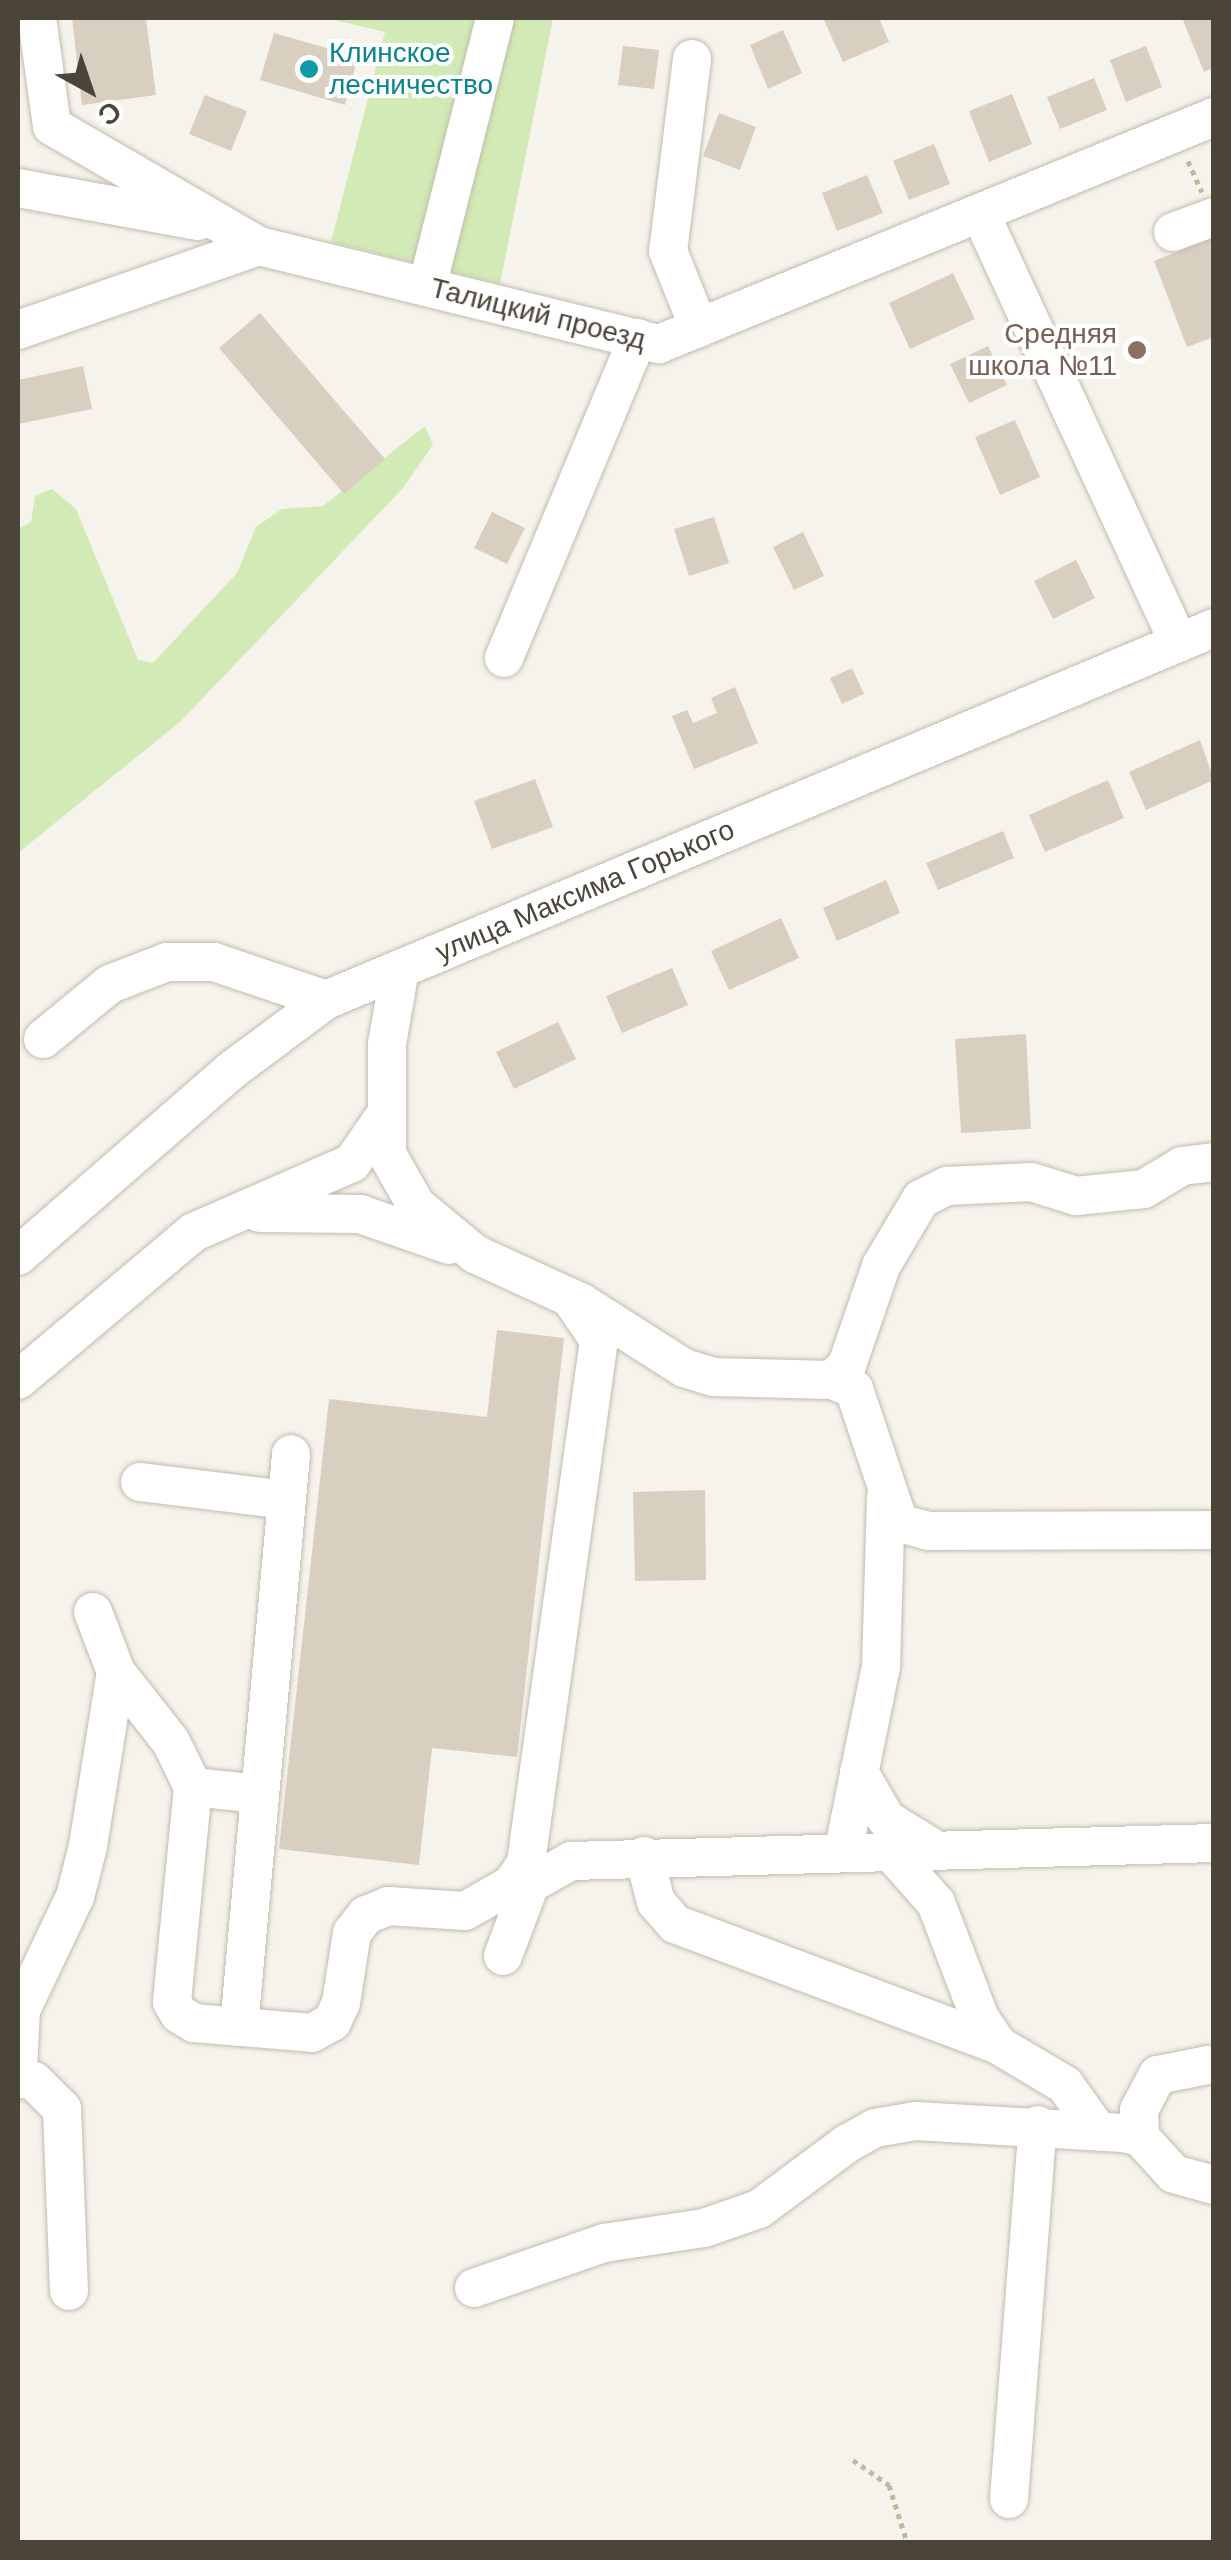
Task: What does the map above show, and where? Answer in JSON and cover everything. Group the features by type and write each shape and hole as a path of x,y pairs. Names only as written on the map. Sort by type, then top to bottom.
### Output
{"street":[{"name":"Талицкий проезд","path":"37,18 52,126 259,246 659,344 1214,117"},
{"path":"427,287 494,18"},
{"path":"692,59 668,251 698,328"},
{"path":"18,188 226,226"},
{"path":"981,215 1178,642"},
{"path":"1172,232 1213,218"},
{"path":"18,330 259,246"},
{"path":"504,658 638,338"},
{"name":"улица Максима Горького","path":"18,1256 232,1070 326,1000 1214,628"},
{"path":"42,1039 110,984 167,962 214,962 326,1000"},
{"path":"400,969 383,1118 387,1154 401,1185 437,1226 475,1254"},
{"path":"18,1380 194,1232 352,1164 383,1118"},
{"path":"832,1380 847,1365 881,1266 921,1199 947,1186 980,1184 1031,1182 1076,1196 1144,1190 1182,1166 1214,1162"},
{"path":"194,1232 256,1214 322,1210 360,1214 475,1254 569,1297 684,1368 713,1377 832,1380 854,1389 866,1413 886,1495 899,1523 928,1531 1214,1530"},
{"path":"504,1956 521,1902 599,1340 569,1297"},
{"path":"239,2027 291,1454"},
{"path":"140,1482 287,1500"},
{"path":"843,1854 887,1610 886,1495"},
{"path":"93,1612 116,1672 171,1742 192,1787 172,2002 194,2023 312,2032 332,2022 352,1933 366,1915 388,1906 465,1911 511,1885 526,1862"},
{"path":"18,2068 26,1994 75,1897 88,1846 116,1672"},
{"path":"859,1772 886,1819 934,1849"},
{"path":"192,1787 260,1794"},
{"path":"536,1790 559,1836 596,1858"},
{"path":"521,1902 538,1875 553,1866 596,1858 934,1849 1204,1848"},
{"path":"889,1850 936,1903 980,2018 998,2045"},
{"path":"644,1856 656,1902 676,1924 998,2045 1066,2085 1098,2131"},
{"path":"1140,2137 1139,2110 1158,2076 1206,2065"},
{"path":"18,2078 34,2081 62,2110 69,2291"},
{"path":"474,2288 586,2248 704,2228 759,2208 875,2128 915,2121 1038,2125 1140,2137 1174,2174 1214,2184"},
{"path":"1009,2499 1038,2125"}],"path":[{"path":"1176,133 1213,218"},
{"path":"853,2460 888,2486 907,2542"}],"green space":[{"path":"326,18 553,18 500,284 331,242 385,32"},
{"path":"425,426 433,445 403,488 181,721 18,853 18,529 31,522 35,496 52,489 76,509 138,660 153,663 237,573 256,527 282,509 323,506"}],"building":[{"path":"72,18 146,18 156,95 82,105"},
{"path":"823,18 879,18 889,42 843,62"},
{"path":"1182,18 1214,18 1214,68 1204,72"},
{"path":"783,30 802,73 768,89 750,45"},
{"name":"Клинское лесничество","path":"274,33 358,57 345,105 260,80"},
{"path":"623,46 659,50 654,89 618,85"},
{"path":"1146,46 1162,87 1126,102 1110,60"},
{"path":"1094,78 1107,110 1060,129 1047,97"},
{"path":"1012,94 1032,144 989,162 969,111"},
{"path":"205,95 247,111 231,151 189,134"},
{"path":"719,113 756,127 740,170 703,156"},
{"path":"934,144 950,184 909,200 893,161"},
{"path":"867,175 883,213 837,231 822,193"},
{"path":"1214,225 1214,337 1187,347 1154,261 1189,247 1185,236"},
{"path":"953,273 975,319 910,349 889,303"},
{"path":"260,313 385,459 344,494 219,348"},
{"path":"988,346 1007,385 969,403 950,364"},
{"path":"83,366 92,409 18,424 18,380"},
{"path":"1015,420 1040,477 1000,495 975,437"},
{"path":"492,512 525,528 507,564 474,548"},
{"path":"714,517 729,563 689,576 674,529"},
{"path":"803,532 824,576 794,590 773,547"},
{"path":"1076,560 1095,598 1053,619 1034,581"},
{"path":"852,668 864,694 842,704 830,678"},
{"path":"735,687 758,743 694,769 672,716 687,710 693,723 717,713 711,698"},
{"path":"1200,740 1214,780 1146,810 1129,772"},
{"path":"535,779 553,827 492,849 474,801"},
{"path":"1108,780 1124,818 1045,852 1029,815"},
{"path":"1003,831 1014,858 938,890 926,863"},
{"path":"886,880 900,913 837,941 823,908"},
{"path":"781,918 799,958 729,990 711,951"},
{"path":"672,968 688,1005 622,1033 606,996"},
{"path":"558,1022 576,1059 514,1089 496,1052"},
{"path":"1026,1034 1031,1129 961,1133 955,1039"},
{"path":"497,1330 564,1338 517,1757 432,1748 419,1865 279,1849 329,1399 487,1417"},
{"path":"705,1490 706,1580 635,1581 633,1492"}],"place":[{"name":"Клинское лесничество","path":"309,69"},
{"name":"Средняя школа №11","path":"1137,350"}]}
